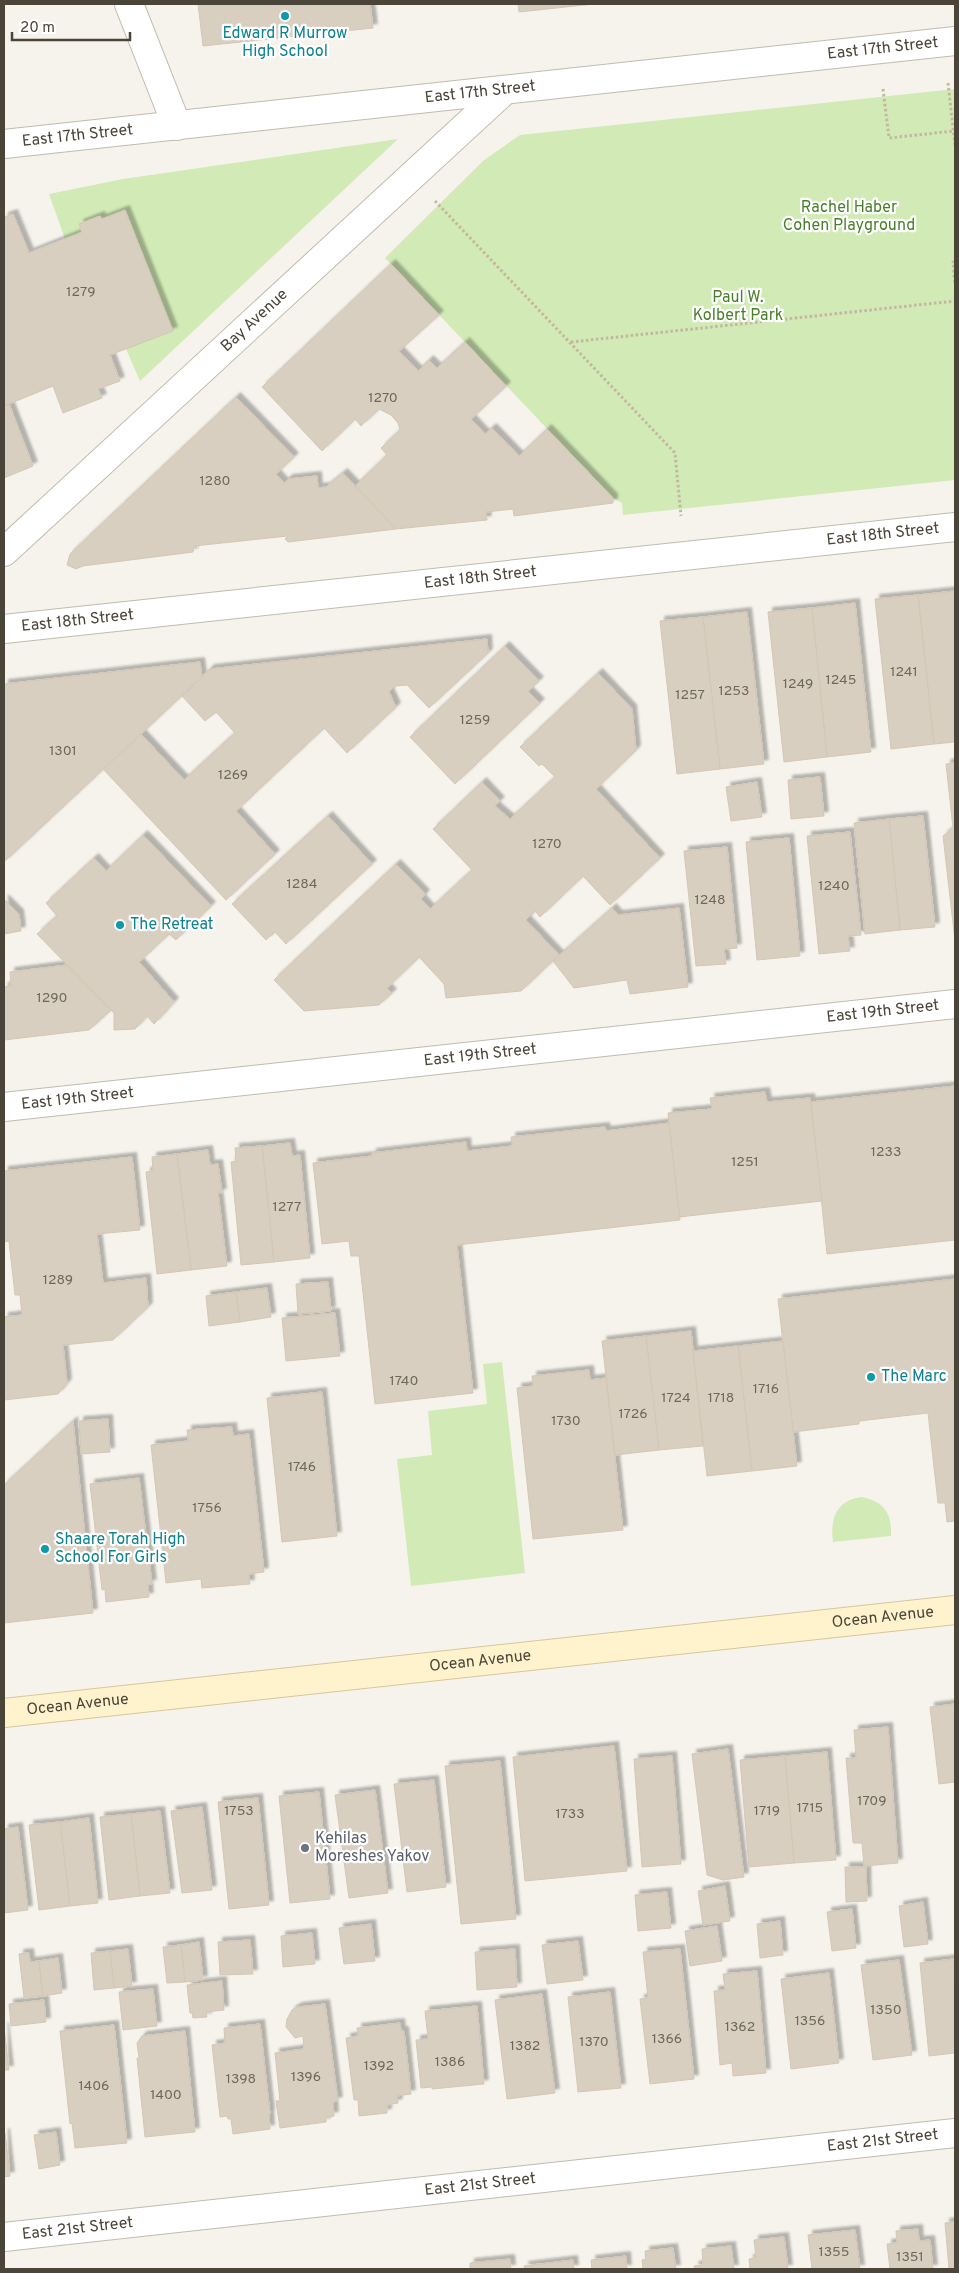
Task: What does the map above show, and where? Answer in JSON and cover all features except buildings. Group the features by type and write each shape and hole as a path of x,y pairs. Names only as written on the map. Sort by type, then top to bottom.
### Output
{"main road":[{"name":"Ocean Avenue","path":"4,1713 955,1610"}],"street":[{"path":"129,4 177,126"},
{"name":"East 17th Street","path":"4,144 955,41"},
{"name":"Bay Avenue","path":"4,552 505,90"},
{"name":"East 18th Street","path":"4,629 955,527"},
{"name":"East 19th Street","path":"4,1107 955,1004"},
{"name":"East 21st Street","path":"4,2237 955,2133"}],"path":[{"path":"948,83 955,145"},
{"path":"883,89 889,138 954,131"},
{"path":"435,200 675,453 681,516"},
{"path":"955,262 953,262 955,285"},
{"path":"570,342 955,300"}],"green space":[{"name":"Paul W. Kolbert Park","path":"955,89 955,480 623,515 622,503 613,498 385,258 484,160 520,135"},
{"path":"398,139 140,381 126,349 125,210 102,219 100,216 79,224 82,232 65,239 49,194 123,179"},
{"path":"502,1362 525,1573 411,1586 397,1459 432,1455 428,1411 487,1404 483,1364"},
{"path":"862,1497 876,1502 885,1510 890,1521 891,1536 833,1542 834,1518 837,1512 846,1502"}],"place":[{"name":"Edward R Murrow High School","path":"285,16"},
{"name":"The Retreat","path":"120,925"},
{"name":"The Marc","path":"871,1377"},
{"name":"Shaare Torah High School For Girls","path":"45,1549"},
{"name":"Kehilas Moreshes Yakov","path":"305,1848"}],"park label":[{"name":"Rachel Haber Cohen Playground","path":"849,217"}]}
